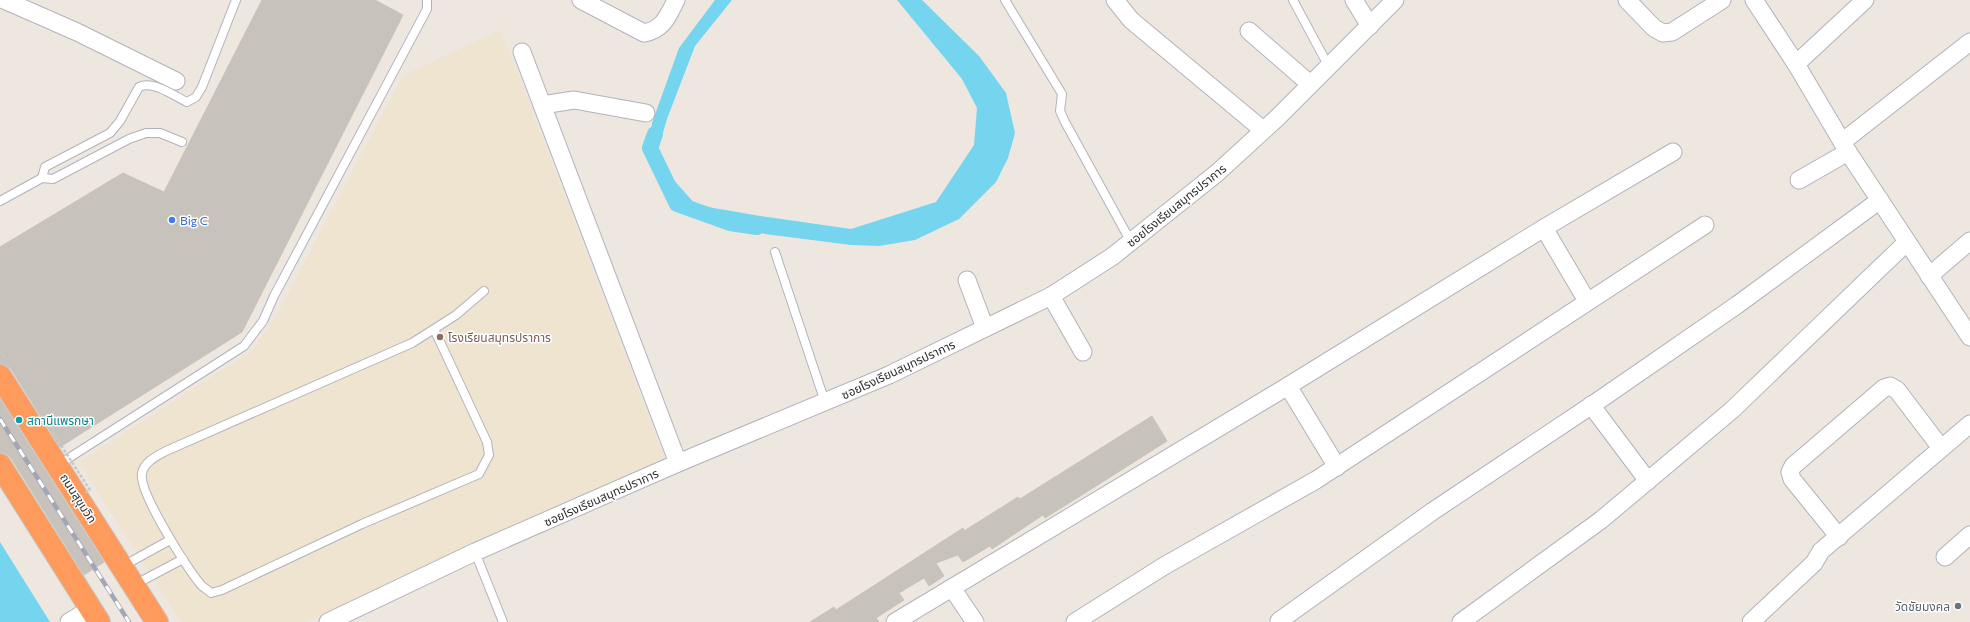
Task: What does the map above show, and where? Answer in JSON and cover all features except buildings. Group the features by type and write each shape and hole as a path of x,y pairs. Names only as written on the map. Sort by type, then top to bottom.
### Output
{"highway":[{"name":"ถนนสุขุมวิท","path":"0,376 157,622"},
{"path":"0,465 94,615"}],"street":[{"path":"4,0 77,32 176,81"},
{"path":"580,0 644,33 653,32 663,25 676,0"},
{"path":"1115,0 1136,25 1263,130"},
{"path":"1354,0 1370,26"},
{"name":"ซอยโรงเรียนสมุทรปราการ","path":"328,622 475,552 678,463 889,375 1051,296 1131,242 1217,173 1329,67 1395,0"},
{"path":"1627,0 1654,28 1663,33 1672,32 1722,0"},
{"path":"1754,0 1796,64 1845,147 1970,337"},
{"path":"1796,64 1865,0"},
{"path":"1249,31 1310,84"},
{"path":"1799,180 1845,147 1970,42"},
{"path":"522,52 678,463"},
{"path":"542,105 574,100 646,113"},
{"path":"895,622 1288,386 1544,228 1673,152"},
{"path":"1279,622 1433,511 1737,305 1880,200"},
{"path":"1079,621 1164,566 1278,502 1336,466 1705,225"},
{"path":"1544,228 1587,301"},
{"path":"1929,276 1970,241"},
{"path":"1461,622 1601,520 1732,410 1907,242"},
{"path":"967,280 985,328"},
{"path":"1051,296 1083,352"},
{"path":"1288,386 1336,466"},
{"path":"1839,537 1792,479 1790,472 1793,466 1884,388 1890,386 1897,390 1941,448"},
{"path":"1591,405 1648,481"},
{"path":"1751,622 1814,563 1821,551 1970,424"},
{"path":"1945,557 1970,536"},
{"path":"952,588 975,622"},
{"path":"69,622 94,615"}],"lane":[{"path":"42,178 45,167 110,133 120,121 139,87 143,85 151,85 187,102 196,97 202,87 236,0"},
{"path":"58,465 244,346 263,321 274,296 426,9 427,0"},
{"path":"1005,0 1062,94 1060,111 1065,122 1131,242"},
{"path":"1294,0 1329,67"},
{"path":"0,201 42,178 53,179 129,139 146,133 160,133 182,142"},
{"path":"776,252 825,402"},
{"path":"434,329 487,442 489,455 479,474 362,524 222,590 211,593 202,587 170,540 144,486 142,473 148,462 166,451 412,343 434,329 456,316 484,291"},
{"path":"123,567 170,540"},
{"path":"475,552 502,622"},
{"path":"134,585 183,559"}],"path":[{"path":"53,432 90,490 85,493"}],"shaded area":[{"name":"โรงเรียนสมุทรปราการ","path":"501,30 665,459 306,622 181,622 79,462 250,352 273,322 403,75"}],"water":[{"path":"715,0 732,0 695,46 667,119 658,150 672,178 696,205 851,229 936,202 974,145 977,108 962,79 897,0 922,0 979,56 1006,93 1015,133 1008,158 996,182 959,219 915,240 879,246 851,245 765,234 698,211 675,200 650,148 652,123 679,48"},
{"path":"0,542 50,622 0,622"}],"waterway":[{"path":"655,134 650,148 677,204 730,223 757,227"}],"railway":[{"path":"0,419 129,622"}],"place":[{"name":"Big C","path":"172,220"},
{"name":"โรงเรียนสมุทรปราการ","path":"440,337"},
{"name":"สถานีแพรกษา","path":"19,420"},
{"name":"วัดชัยมงคล","path":"1958,606"}]}
